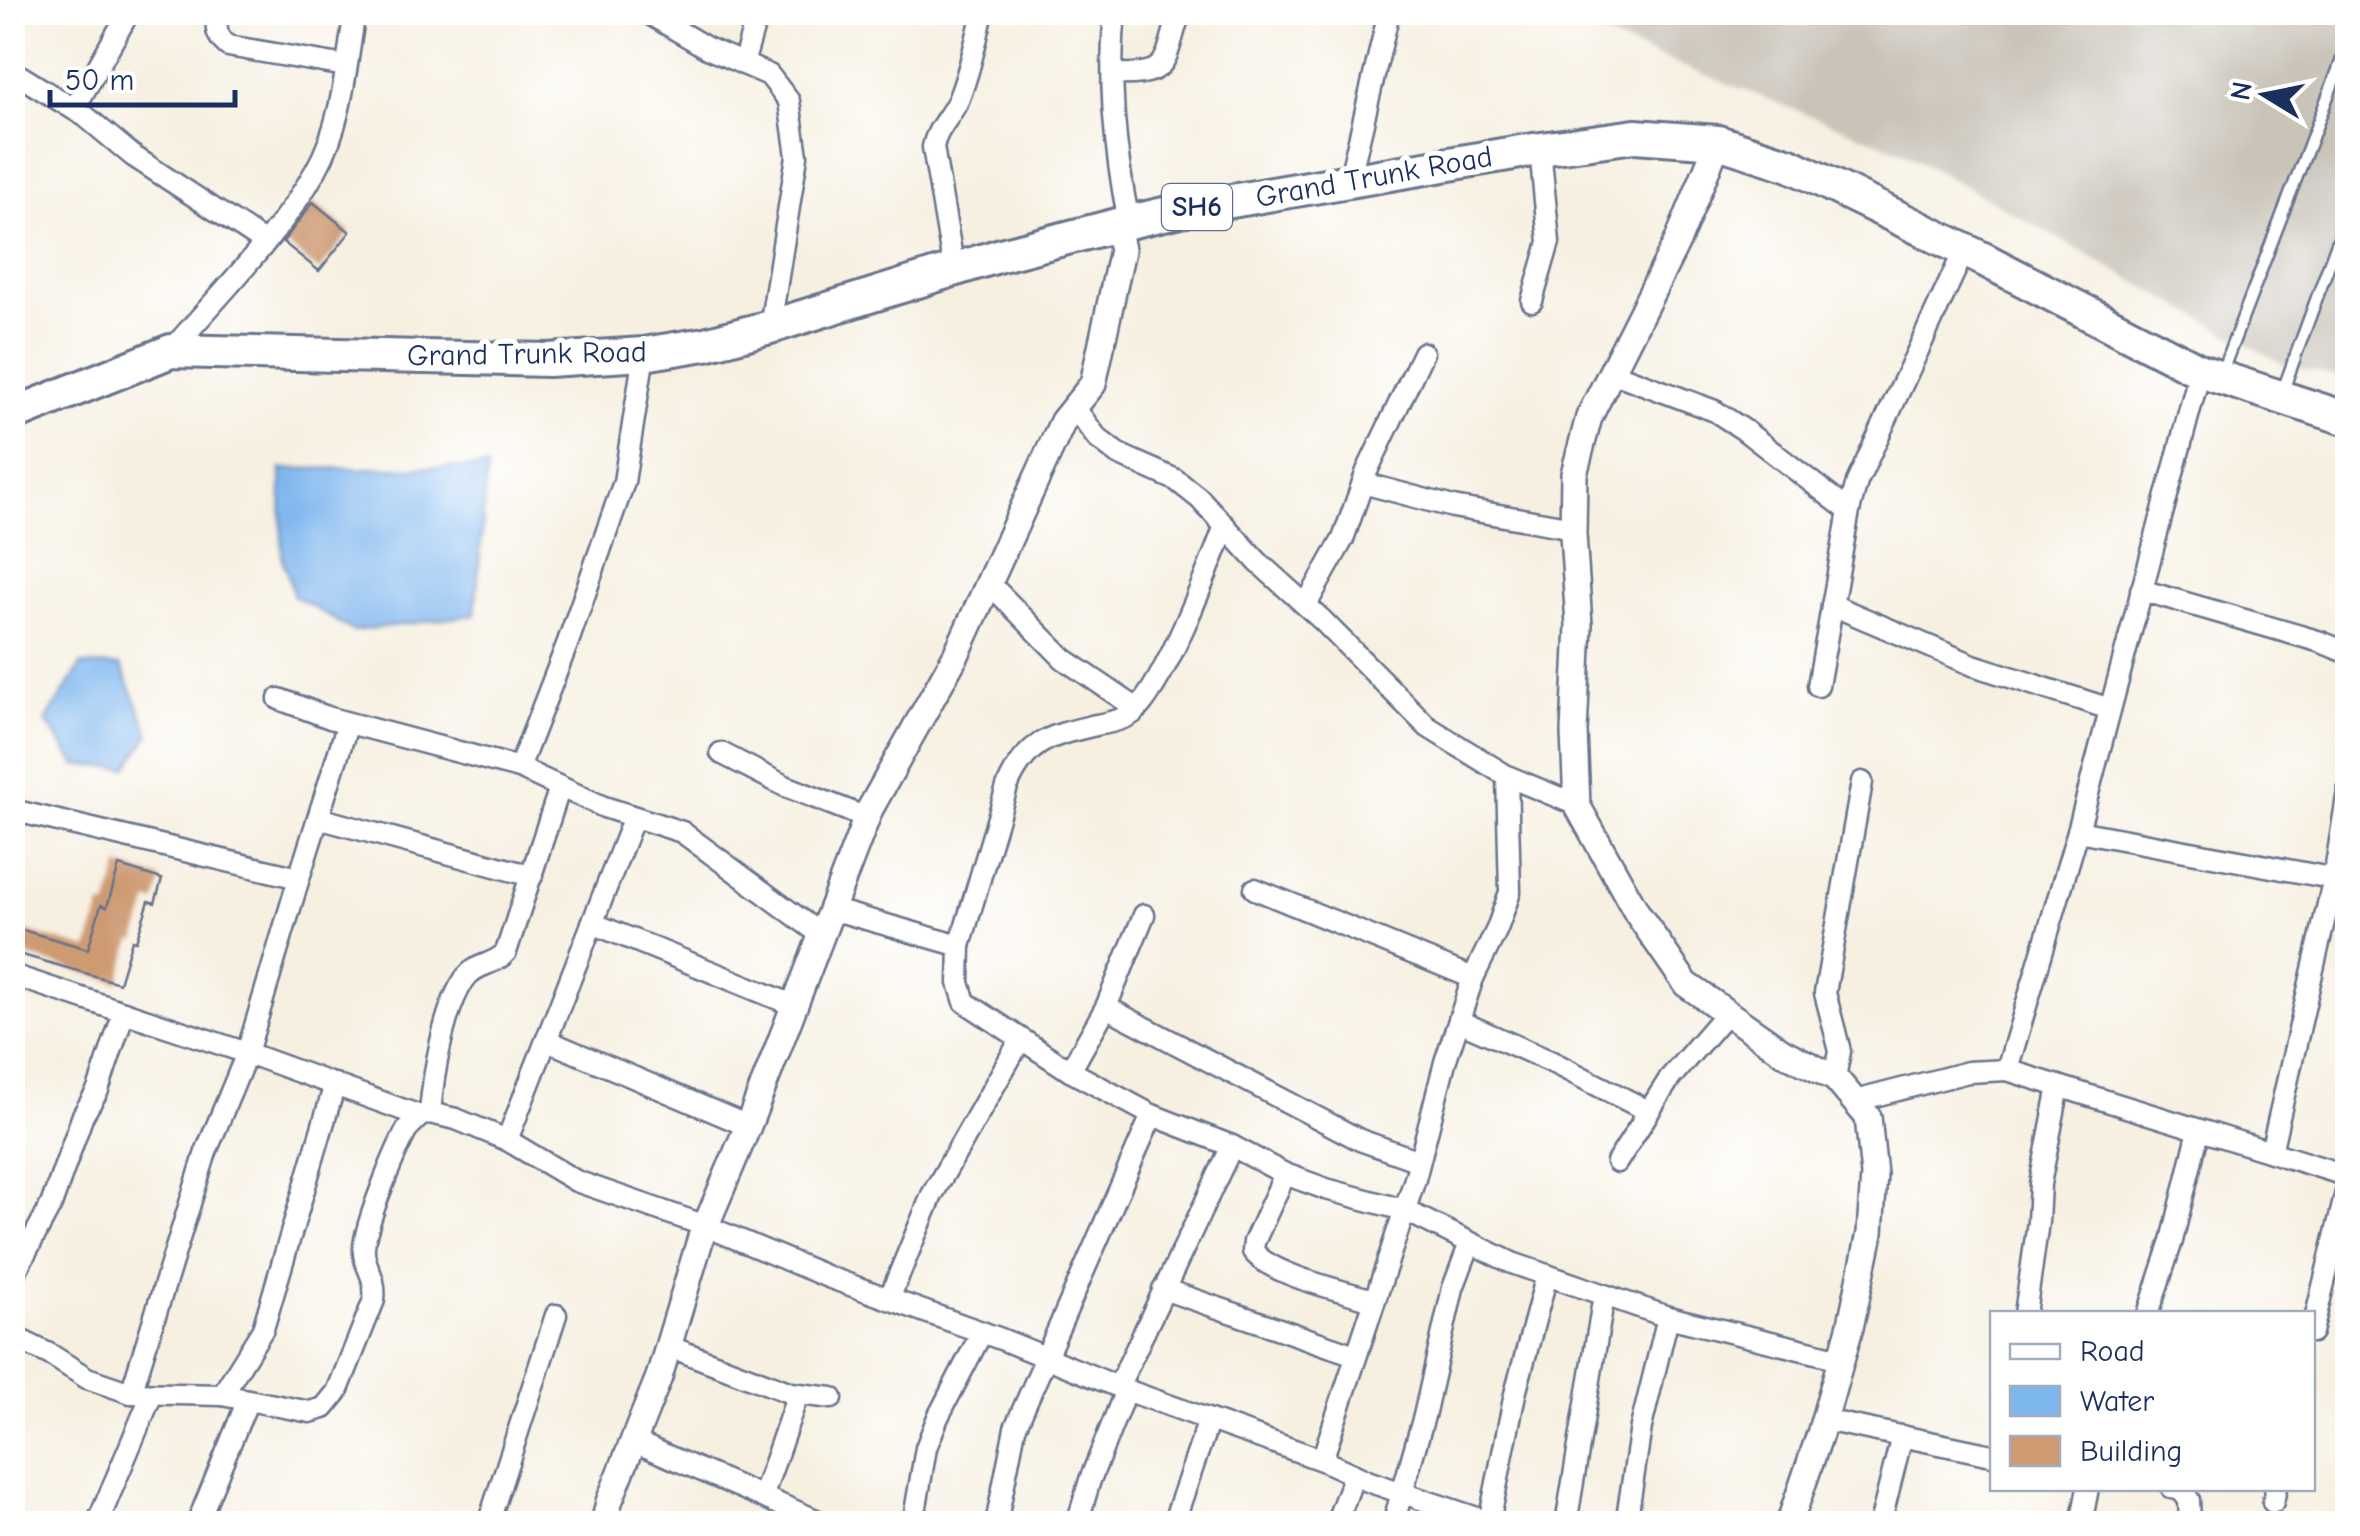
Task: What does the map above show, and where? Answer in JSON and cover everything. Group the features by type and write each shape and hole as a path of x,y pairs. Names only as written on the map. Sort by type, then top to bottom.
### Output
{"main road":[{"name":"Grand Trunk Road","path":"12,415 171,350 483,361 644,354 705,344 1062,237 1350,182 1635,136 1718,142 1790,165 2209,375 2348,419"}],"street":[{"path":"74,109 129,12"},
{"path":"218,12 218,38 228,46 346,66"},
{"path":"171,350 264,242 318,168 340,108 354,12"},
{"path":"646,12 707,48 769,75 789,101 796,156 770,327"},
{"path":"743,64 758,12"},
{"path":"954,270 933,147 936,130 956,104 968,74 983,12"},
{"path":"604,1524 706,1226 866,818 956,654 1063,421 1093,384 1122,250 1111,51 1115,12"},
{"path":"1113,74 1143,75 1157,70 1180,12"},
{"path":"1350,182 1390,12"},
{"path":"12,71 74,109 133,156 264,242"},
{"path":"1718,142 1678,240 1589,416 1574,474 1579,625 1574,732 1577,804 1637,912 1686,984 1783,1052 1835,1078 1868,1117 1873,1194 1870,1233 1824,1420 1789,1524"},
{"path":"1532,301 1549,242 1540,149"},
{"path":"1818,686 1849,511 1858,482 1965,250"},
{"path":"1306,605 1343,539 1363,483 1423,353"},
{"path":"519,768 624,482 644,354"},
{"path":"1612,372 1715,411 1849,511"},
{"path":"2007,1070 2078,830 2140,590 2209,375"},
{"path":"1074,407 1098,438 1118,454 1176,480 1200,498 1258,562 1428,727 1508,776 1577,804"},
{"path":"1363,483 1453,506 1573,528"},
{"path":"1225,526 1160,674 1136,708 1114,721 1046,739 1030,748 1017,763 960,946 958,983 964,1002 1070,1071 1152,1115 1232,1146 1284,1174 1404,1210 1512,1264 1604,1295 1668,1316 1840,1359"},
{"path":"988,582 1064,658 1136,708"},
{"path":"2140,590 2348,653"},
{"path":"1832,606 1973,665 2110,709"},
{"path":"279,698 348,722 519,768 634,817 682,832 820,934"},
{"path":"97,1524 141,1394 206,1152 247,1053 348,722"},
{"path":"721,752 785,786 866,818"},
{"path":"1322,1460 1404,1210 1459,1020 1510,892 1508,776"},
{"path":"1835,1078 1840,1051 1825,993 1862,782"},
{"path":"12,1336 87,1378 141,1394 222,1396 310,1412 324,1408 337,1392 374,1300 376,1284 364,1258 368,1231 399,1145 408,1128 425,1114 460,989 469,973 500,959 506,952 560,787"},
{"path":"2270,1152 2341,880 2348,791"},
{"path":"12,810 299,878"},
{"path":"507,1140 634,817"},
{"path":"318,818 532,876"},
{"path":"2078,830 2341,880"},
{"path":"1256,889 1473,978"},
{"path":"830,909 960,946"},
{"path":"1070,1071 1106,1007 1144,915"},
{"path":"592,923 793,1005"},
{"path":"12,975 425,1114 456,1119 507,1140 576,1182 706,1226 1122,1389 1492,1523 1516,1394 1547,1275"},
{"path":"1106,1007 1360,1140 1419,1161"},
{"path":"12,1278 51,1205 84,1115 98,1090 124,1012"},
{"path":"1617,1162 1670,1078 1726,1012"},
{"path":"1459,1020 1648,1111"},
{"path":"889,1299 932,1194 1022,1039"},
{"path":"548,1041 748,1126"},
{"path":"1855,1101 1941,1078 2007,1070 2348,1176"},
{"path":"222,1396 263,1329 335,1084"},
{"path":"2025,1311 2040,1184 2058,1086"},
{"path":"996,1524 1015,1428 1152,1115"},
{"path":"2149,1311 2200,1130"},
{"path":"1077,1524 1122,1389 1163,1289 1232,1146"},
{"path":"1284,1174 1254,1242 1252,1252 1256,1258 1286,1272 1374,1300"},
{"path":"2315,1320 2348,1184"},
{"path":"12,1234 32,1245"},
{"path":"1393,1524 1424,1416 1453,1288 1470,1243"},
{"path":"1163,1289 1355,1356"},
{"path":"1566,1524 1604,1295"},
{"path":"488,1524 556,1315"},
{"path":"1626,1524 1641,1427 1668,1316"},
{"path":"913,1524 926,1448 982,1332"},
{"path":"668,1346 798,1394 832,1398"},
{"path":"763,1495 798,1394"},
{"path":"196,1524 248,1400"},
{"path":"1173,1524 1209,1420"},
{"path":"1824,1420 1990,1452"},
{"path":"1880,1524 1902,1436"},
{"path":"634,1441 825,1524"},
{"path":"1336,1524 1354,1475"},
{"path":"2082,1524 2088,1491"},
{"path":"2182,1491 2190,1500 2190,1524"}],"lane":[{"path":"2209,375 2348,44"},
{"path":"2280,399 2348,213"}],"shaded area":[{"path":"1545,13 2347,13 2347,379 2284,365 1902,151"}],"water":[{"path":"487,467 475,615 353,631 294,596 282,556 281,469"},
{"path":"81,665 121,666 150,734 127,768 76,765 46,721"}],"building":[{"path":"313,202 350,232 319,271 283,242"},
{"path":"119,866 162,879 155,903 149,901 136,941 132,940 119,983 12,952 12,927 88,949 101,905 107,907"}]}
